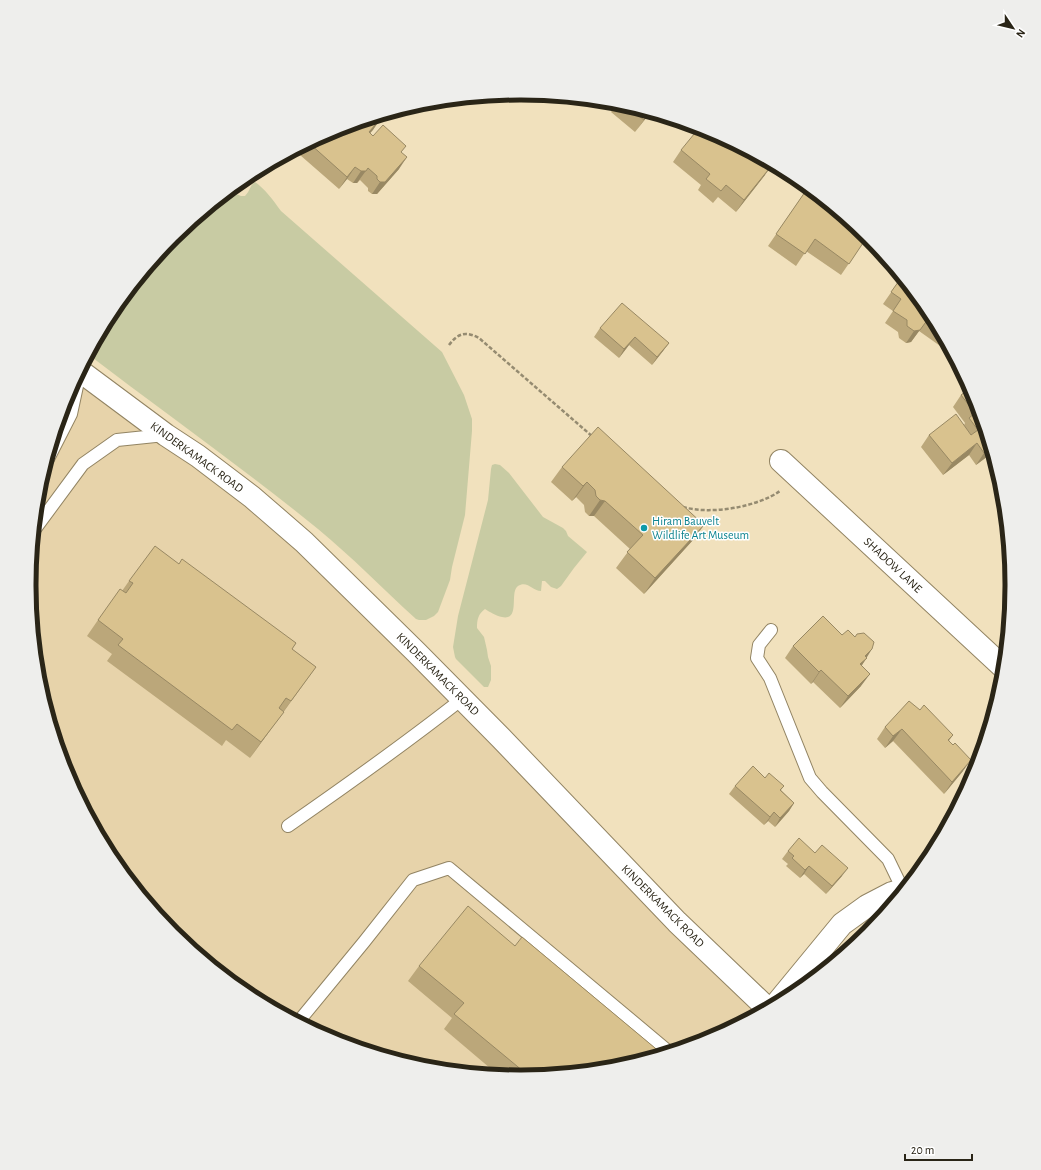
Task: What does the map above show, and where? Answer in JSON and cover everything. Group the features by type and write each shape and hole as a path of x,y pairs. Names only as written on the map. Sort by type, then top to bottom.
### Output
{"main road":[{"name":"KINDERKAMACK ROAD","path":"84,375 166,435 198,456 252,497 304,542 416,652 677,922 764,1004"},
{"name":"SHADOW LANE","path":"789,468 999,663"},
{"path":"787,990 842,924 867,906 895,892"}],"lane":[{"path":"60,437 72,414 76,394"},
{"path":"40,521 83,464 117,440 166,435"},
{"path":"770,630 759,645 757,658 770,678 810,778 888,859 901,885"},
{"path":"288,826 425,728 462,699"},
{"path":"302,1018 355,954 413,880 449,868 664,1048"}],"path":[{"path":"449,345 459,335 473,335 479,338 598,442"},
{"path":"677,505 697,510 716,510 749,504 777,493 792,482 789,468"}],"shaded area":[{"path":"85,374 252,497 764,1005 706,1033 646,1053 615,1060 584,1065 520,1070 457,1065 395,1053 335,1033 306,1020 251,988 201,949 178,928 136,880 101,827 73,770 62,741 45,680 37,617 37,553 40,522 45,490 62,429"}],"green space":[{"path":"255,182 266,191 281,211 442,352 464,395 472,419 465,515 450,580 438,612 426,620 416,619 331,540 290,506 93,358 118,316 136,290 178,242 201,221 236,194 245,196"},
{"path":"492,465 500,465 509,473 543,517 563,528 568,536 587,552 561,586 557,589 551,587 545,581 542,581 541,591 521,584 518,586 514,594 513,611 511,615 508,617 502,617 485,609 479,615 477,628 484,637 491,666 491,680 488,687 484,687 456,659 453,647 458,616 488,500 491,469"}],"building":[{"path":"638,115 646,117 644,120"},
{"path":"377,122 369,132 373,136 383,125 406,146 401,152 407,157 385,182 380,182 377,179 377,176 368,168 366,171 361,171 355,167 347,177 313,147 335,137"},
{"path":"695,133 735,150 769,169 744,200 726,185 721,191 706,179 710,174 681,150"},
{"path":"804,193 840,221 863,242 849,264 815,239 805,254 776,234"},
{"path":"898,282 926,321 920,330 914,331 907,326 907,320 893,311 901,299 891,292"},
{"path":"622,303 669,343 657,357 635,337 624,349 600,328"},
{"path":"965,392 971,408 961,395"},
{"path":"956,414 971,435 978,430 969,418 973,414 986,452 984,453 977,443 952,463 929,435"},
{"name":"Hiram Bauvelt Wildlife Art Museum","path":"598,427 704,525 655,578 627,552 643,535 605,501 600,500 596,496 595,490 587,482 583,486 562,467"},
{"path":"155,546 179,564 182,559 296,643 292,649 316,667 291,701 286,698 279,708 284,712 261,742 237,724 232,730 118,645 123,639 98,620 120,589 126,593 133,583 129,581"},
{"path":"823,616 842,635 848,630 855,637 857,634 864,633 874,642 872,649 865,656 867,658 860,664 870,674 848,696 821,670 819,672 793,646"},
{"path":"909,701 920,710 924,705 953,735 948,740 953,745 955,743 971,760 952,782 902,729 893,736 885,727"},
{"path":"753,766 765,778 769,773 784,786 780,790 794,803 780,818 774,812 770,817 735,786"},
{"path":"799,838 815,853 822,845 848,868 832,886 809,866 805,870 792,858 794,856 788,851"},
{"path":"468,906 515,946 522,937 657,1050 615,1060 584,1065 522,1070 454,1014 464,1003 419,966"}],"place":[{"name":"Hiram Bauvelt Wildlife Art Museum","path":"644,528"}]}
